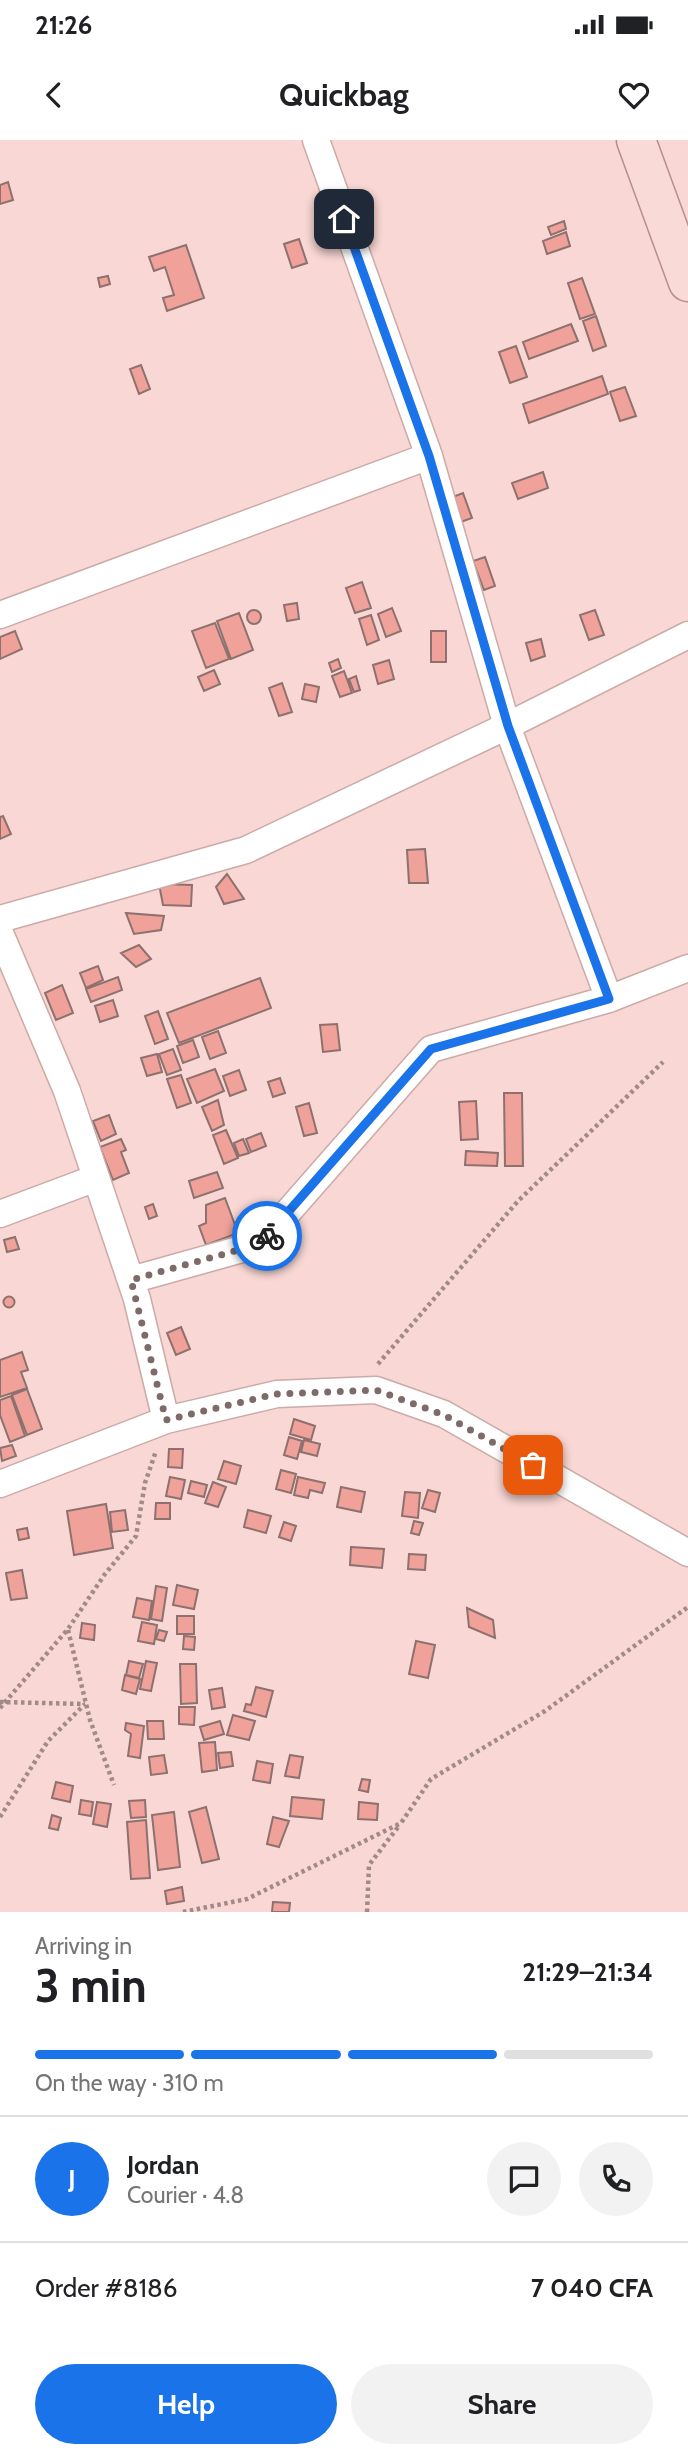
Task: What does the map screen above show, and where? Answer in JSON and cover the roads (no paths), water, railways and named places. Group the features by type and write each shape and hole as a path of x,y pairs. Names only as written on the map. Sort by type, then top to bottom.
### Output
{"main road":[{"path":"636,140 688,282"}],"street":[{"path":"316,140 429,456 508,726 609,999"},
{"path":"0,615 429,456"},
{"path":"0,919 246,850 508,726 688,635"},
{"path":"0,933 67,1091 131,1280 166,1420"},
{"path":"131,1280 260,1244 431,1049 609,999 688,968"},
{"path":"0,1214 96,1178"},
{"path":"0,1484 166,1420 276,1394 376,1390 444,1415 688,1553"}]}
